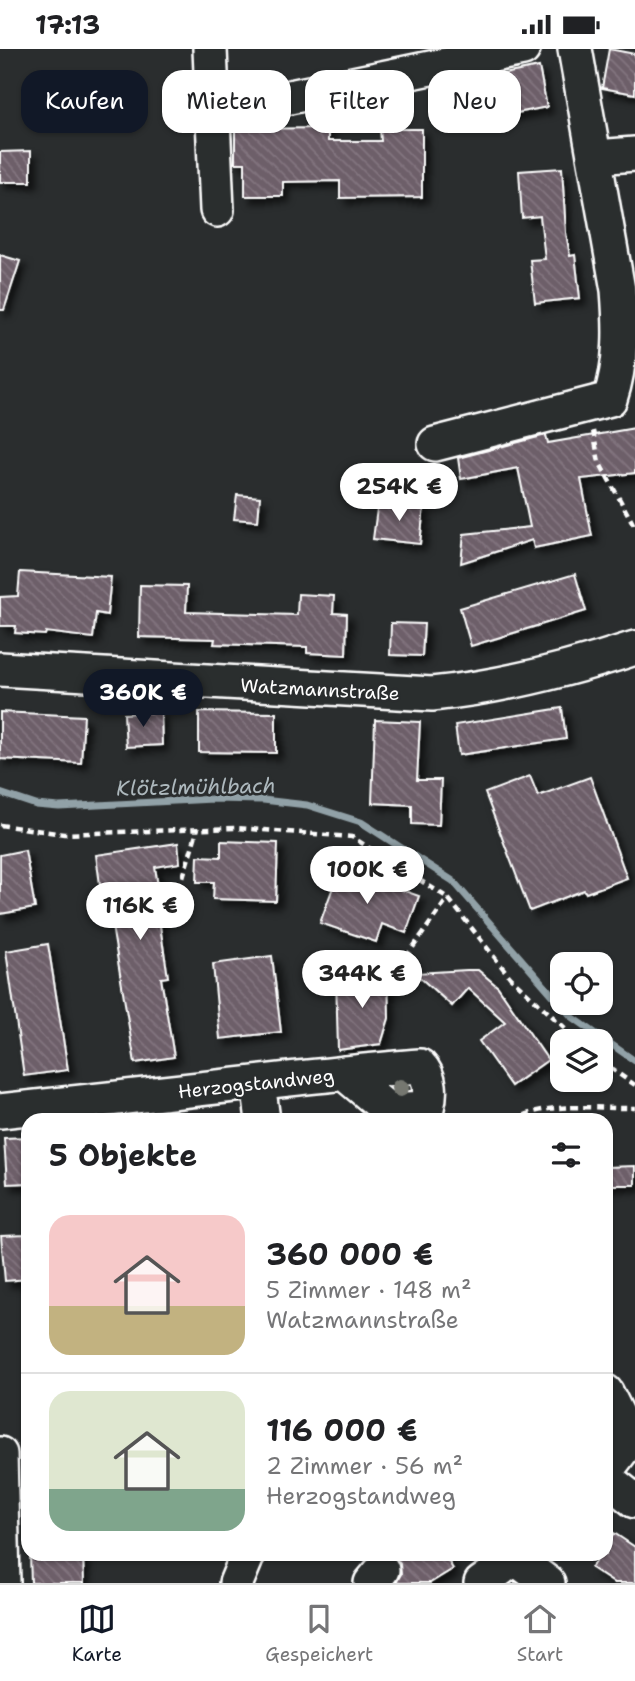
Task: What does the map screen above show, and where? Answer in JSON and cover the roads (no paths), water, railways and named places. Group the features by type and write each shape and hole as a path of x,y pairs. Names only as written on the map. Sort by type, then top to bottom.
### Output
{"street":[{"path":"210,49 211,70"},
{"path":"291,97 523,49"},
{"path":"435,444 610,398 619,363 626,289 575,49"},
{"path":"214,133 217,209"},
{"path":"596,157 635,154"},
{"name":"Watzmannstraße","path":"0,670 432,694 476,690 557,673 635,648"},
{"name":"Herzogstandweg","path":"0,1111 344,1073"},
{"path":"258,1083 262,1113"},
{"path":"613,1409 623,1434 613,1456"},
{"path":"0,1454 4,1583"},
{"path":"613,1484 635,1501"},
{"path":"236,1583 245,1561"},
{"path":"481,1583 505,1561"},
{"path":"520,1561 548,1583"}],"waterway":[{"name":"Klötzlmühlbach","path":"0,793 36,805 59,807 213,799 263,800 307,805 361,822 453,881 571,1016 635,1061"}]}
